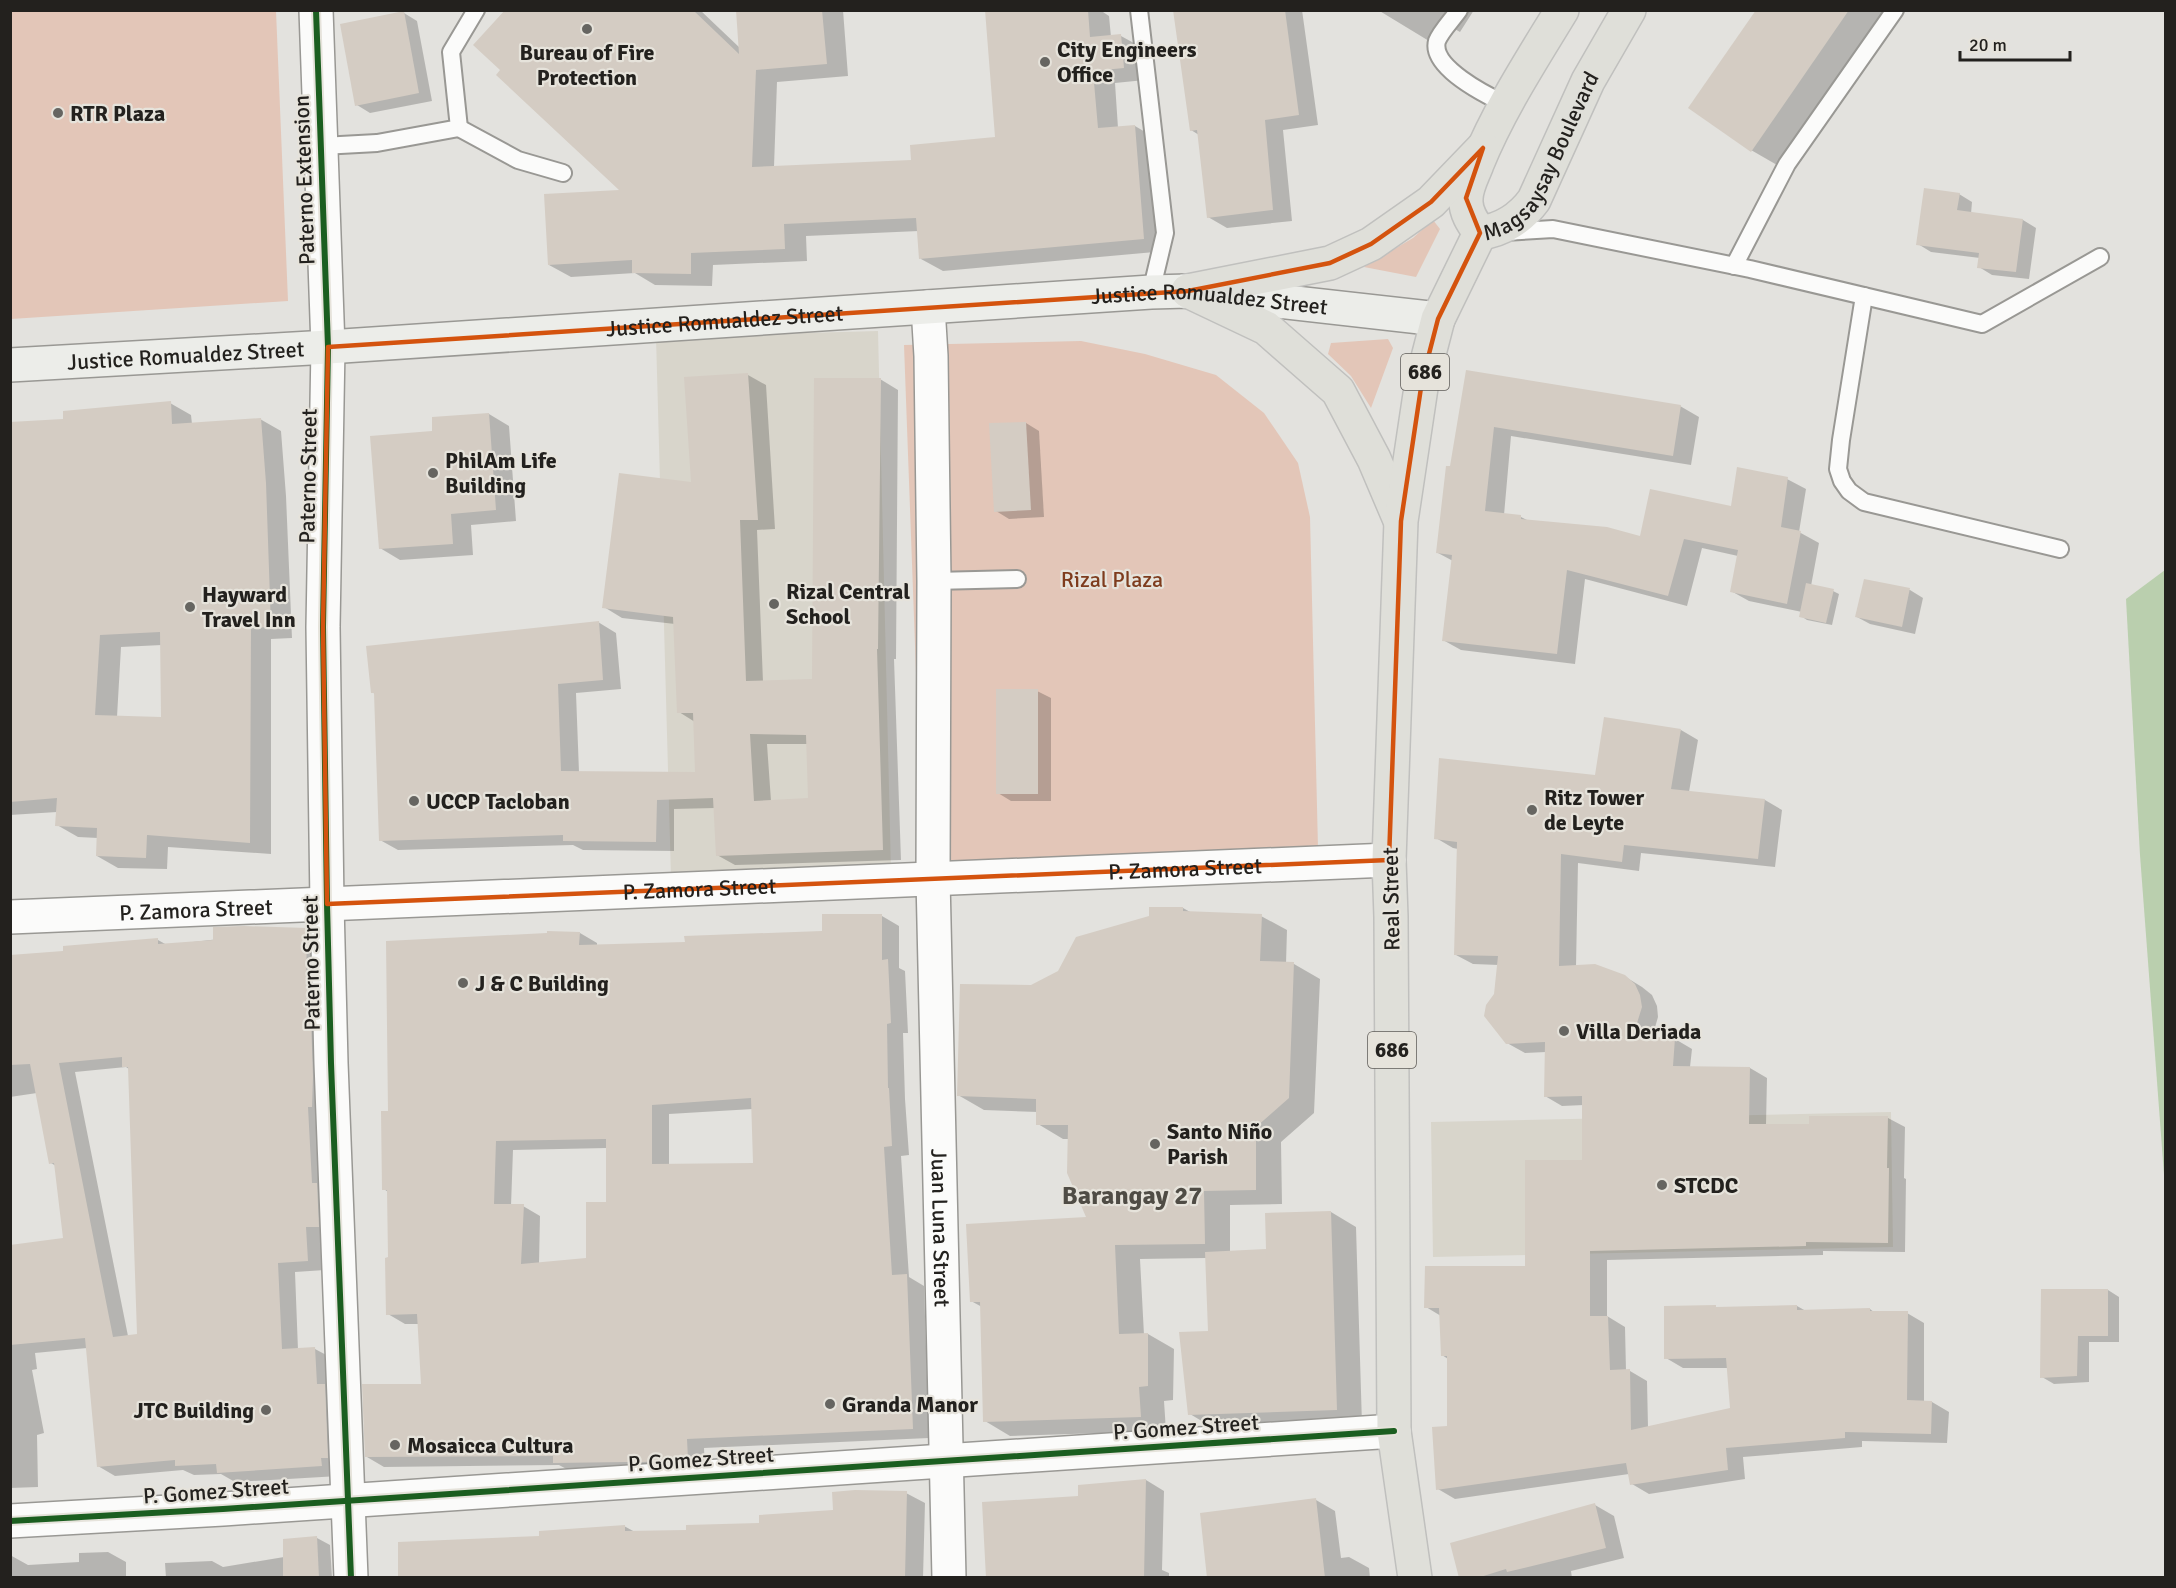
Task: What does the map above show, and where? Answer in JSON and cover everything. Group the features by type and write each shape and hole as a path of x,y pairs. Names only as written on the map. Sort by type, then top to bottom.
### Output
{"main road":[{"name":"Magsaysay Boulevard","path":"1562,10 1505,104 1483,148 1466,198 1470,217 1480,233 1492,231 1512,222 1534,200 1588,81 1629,10"},
{"path":"1188,291 1330,263 1371,244 1431,202 1483,148"},
{"name":"Real Street","path":"1415,1578 1394,1431 1392,929 1389,860 1401,521 1422,381 1438,318 1480,233"},
{"name":"Justice Romualdez Street","path":"10,365 328,347 1151,292 1188,291 1438,318"},
{"path":"1188,291 1266,328 1338,391 1374,459 1401,521"}],"street":[{"name":"Paterno Extension","path":"316,10 328,347"},
{"name":"Juan Luna Street","path":"928,307 931,356 934,581 933,879 949,1578"},
{"name":"Paterno Street","path":"328,347 323,627 327,904 351,1578"},
{"name":"P. Zamora Street","path":"10,917 1389,860"},
{"name":"P. Gomez Street","path":"10,1521 1394,1431"}],"lane":[{"path":"459,128 451,52 476,10"},
{"path":"1139,10 1165,233 1151,292"},
{"path":"1459,10 1438,39 1436,50 1440,59 1476,90 1505,104"},
{"path":"1734,266 1787,164 1895,10"},
{"path":"322,146 377,143 459,128 518,160 563,173"},
{"path":"1480,233 1553,229 1734,266 1982,324 2100,257"},
{"path":"1864,296 1838,469 1849,491 1864,501 2060,549"},
{"path":"934,581 1017,579"}],"highlighted area":[{"path":"1483,148 1466,198 1480,233 1438,319 1422,381 1401,521 1389,860 327,904 323,627 328,347 1188,291 1330,263 1371,244 1431,202"}],"shaded area":[{"name":"Rizal Central School","path":"878,331 891,871 671,878 656,337"},
{"path":"2165,570 2165,1188 2140,855 2126,599"},
{"name":"STCDC","path":"1891,1112 1893,1247 1433,1257 1431,1122"}],"green space":[{"path":"10,11 276,11 288,301 11,319"},
{"path":"1433,220 1440,229 1416,277 1364,267 1413,238"},
{"path":"1388,339 1393,348 1371,408 1351,376 1328,354 1331,343"},
{"name":"Rizal Plaza","path":"1081,341 1145,354 1216,375 1264,413 1298,463 1310,517 1318,848 923,863 904,345"}],"building":[{"path":"505,10 693,10 739,54 736,10 822,10 827,64 756,70 752,167 911,160 910,145 995,137 985,10 1088,10 1090,37 1121,34 1124,68 1093,71 1098,128 1135,125 1144,239 919,259 916,218 784,224 785,249 691,253 691,274 632,273 632,260 548,265 544,194 619,190 496,75 500,70 473,45"},
{"path":"1173,10 1285,10 1299,115 1265,120 1273,210 1207,218 1197,130 1190,131"},
{"path":"1756,10 1849,10 1751,152 1688,108"},
{"path":"404,11 419,93 355,106 340,24"},
{"path":"1924,188 1960,193 1957,210 2023,219 2016,272 1977,268 1979,253 1916,245"},
{"path":"1466,370 1681,405 1673,456 1494,427 1485,511 1521,515 1521,519 1607,527 1640,536 1650,489 1731,506 1737,467 1788,477 1781,527 1801,531 1787,604 1730,592 1738,550 1684,539 1668,596 1567,570 1557,654 1442,641 1452,555 1436,553 1446,466 1450,466"},
{"path":"748,373 758,520 740,520 746,681 812,679 814,378 881,378 877,649 883,850 716,856 713,798 657,800 656,842 563,841 563,835 379,841 374,693 371,693 366,646 599,621 603,680 558,684 561,771 695,772 693,713 677,713 673,617 602,608 619,473 691,482 684,377","holes":["750,734 806,735 808,798 754,801"]},
{"path":"171,401 172,424 261,418 266,483 271,627 251,628 250,843 147,835 146,858 96,856 97,828 55,826 57,798 10,802 10,422 63,419 63,411","holes":["160,632 161,717 95,715 100,635"]},
{"name":"PhilAm Life Building","path":"489,413 496,510 451,514 453,544 379,549 370,436 432,431 432,417"},
{"path":"1026,422 1031,510 994,512 989,423"},
{"path":"1864,579 1910,588 1902,627 1855,617"},
{"path":"1806,583 1834,589 1826,623 1799,617"},
{"path":"996,689 1038,689 1038,794 996,794"},
{"path":"1604,717 1681,729 1671,789 1765,799 1758,859 1624,845 1622,862 1561,854 1559,966 1595,964 1625,975 1635,984 1642,1007 1633,1036 1675,1038 1673,1066 1750,1067 1749,1124 1809,1124 1809,1116 1888,1116 1888,1243 1806,1242 1806,1246 1590,1251 1590,1316 1608,1316 1610,1370 1630,1369 1631,1430 1730,1408 1726,1358 1664,1359 1664,1306 1797,1305 1797,1310 1870,1308 1870,1311 1908,1311 1907,1400 1932,1401 1931,1434 1845,1432 1845,1438 1726,1448 1728,1470 1630,1485 1626,1463 1436,1490 1432,1427 1447,1426 1447,1356 1441,1356 1439,1308 1424,1308 1425,1266 1525,1266 1525,1160 1582,1160 1582,1096 1544,1097 1545,1042 1506,1044 1484,1016 1486,1005 1494,994 1498,956 1454,955 1457,842 1434,839 1439,758 1595,775"},
{"path":"1149,907 1183,907 1183,911 1262,914 1260,961 1294,962 1289,1098 1256,1127 1256,1190 1204,1191 1205,1244 1115,1245 1119,1334 1148,1333 1148,1386 1139,1387 1141,1417 983,1422 980,1302 970,1302 966,1224 1086,1217 1067,1173 1068,1125 1036,1125 1036,1099 957,1096 960,984 1031,985 1058,971 1076,937 1149,916"},
{"path":"822,914 882,914 882,960 888,959 891,1023 887,1024 892,1146 884,1147 892,1275 907,1274 913,1429 687,1439 688,1459 628,1463 553,1463 553,1456 365,1457 362,1384 421,1384 417,1314 386,1315 387,1190 382,1190 381,1111 388,1111 386,941 547,933 547,931 580,932 579,945 685,942 684,936 822,931","holes":["751,1098 753,1163 652,1164 652,1105","606,1139 606,1202 586,1202 586,1258 521,1264 524,1204 494,1204 496,1141"]},
{"path":"213,927 307,928 306,989 310,989 313,1077 312,1107 308,1107 312,1183 317,1183 319,1227 306,1227 308,1261 278,1263 282,1349 315,1347 317,1384 325,1384 328,1458 321,1458 322,1466 217,1473 216,1464 175,1466 175,1460 97,1467 85,1338 10,1345 10,1245 63,1238 54,1163 49,1164 30,1064 10,1065 10,955 63,951 63,946 158,938 158,944 213,940","holes":["122,1057 122,1067 128,1067 137,1334 113,1337 59,1063"]},
{"path":"1331,1211 1337,1410 1188,1415 1179,1332 1208,1331 1205,1252 1266,1249 1265,1213"},
{"path":"2041,1289 2108,1289 2108,1336 2078,1336 2077,1376 2040,1378"},
{"path":"1146,1479 1144,1578 986,1578 982,1502 1078,1496 1078,1485"},
{"path":"907,1491 905,1578 398,1578 398,1542 539,1536 539,1531 625,1525 625,1531 686,1530 686,1525 759,1523 759,1515 833,1510 832,1492"},
{"path":"1316,1498 1325,1578 1207,1578 1200,1513"},
{"path":"1595,1503 1606,1548 1507,1572 1506,1569 1477,1578 1459,1578 1450,1543"},
{"path":"317,1536 319,1578 283,1578 283,1539"}],"cycle path":[{"path":"316,10 328,347 323,627 327,904 351,1578"},
{"path":"10,1521 223,1509 1394,1431"}],"place":[{"name":"Bureau of Fire Protection","path":"587,29"},
{"name":"City Engineers Office","path":"1045,62"},
{"name":"RTR Plaza","path":"58,113"},
{"name":"PhilAm Life Building","path":"433,473"},
{"name":"Rizal Central School","path":"774,604"},
{"name":"Hayward Travel Inn","path":"190,607"},
{"name":"UCCP Tacloban","path":"414,801"},
{"name":"Ritz Tower de Leyte","path":"1532,810"},
{"name":"J & C Building","path":"463,983"},
{"name":"Villa Deriada","path":"1564,1031"},
{"name":"Santo Niño Parish","path":"1155,1144"},
{"name":"STCDC","path":"1662,1185"},
{"name":"Granda Manor","path":"830,1404"},
{"name":"JTC Building","path":"266,1410"},
{"name":"Mosaicca Cultura","path":"395,1445"}],"district":[{"name":"Barangay 27","path":"1132,1196"}]}
